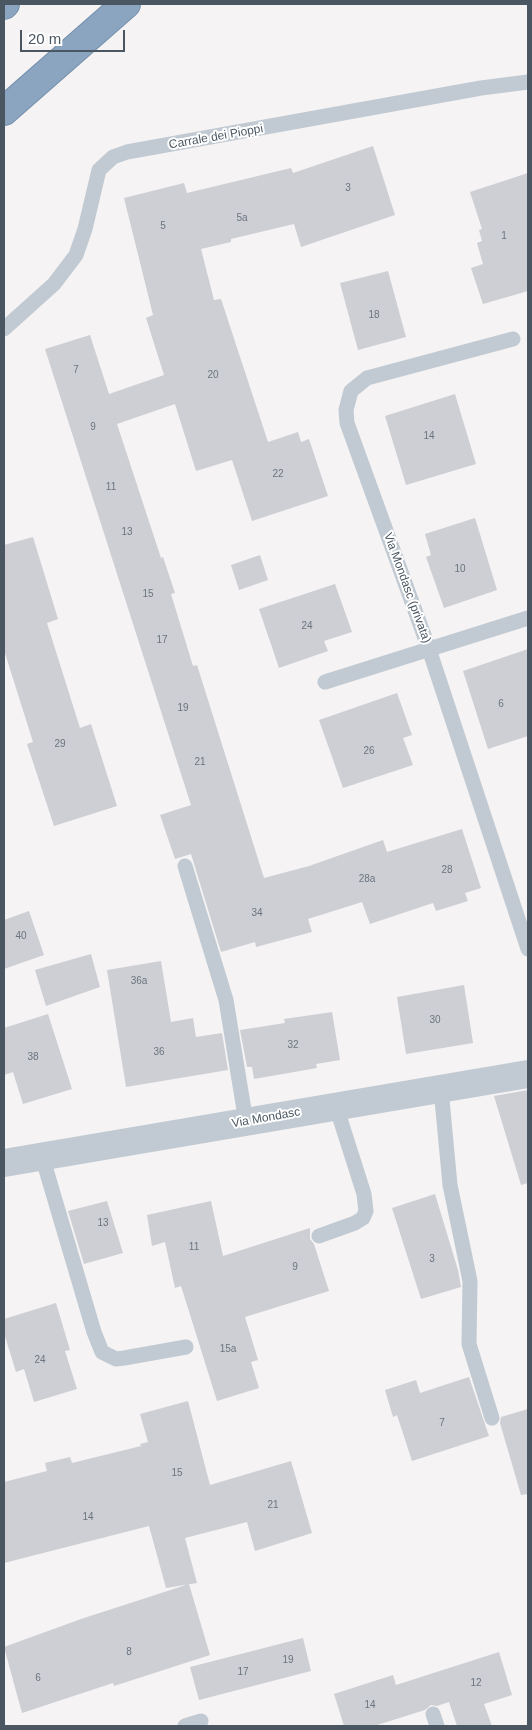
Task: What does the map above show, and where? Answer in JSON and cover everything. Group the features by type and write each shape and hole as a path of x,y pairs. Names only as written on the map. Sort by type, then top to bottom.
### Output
{"highway":[{"path":"4,111 126,4"}],"street":[{"name":"Via Mondasc","path":"4,1163 528,1074"}],"lane":[{"name":"Carrale dei Pioppi","path":"4,329 54,284 76,255 85,229 99,170 113,157 127,152 480,88 528,82"},
{"name":"Via Mondasc (privata)","path":"514,339 367,378 358,384 348,399 346,410 347,422 429,649 528,949"},
{"path":"325,682 528,618"},
{"path":"185,866 226,1000 246,1122"},
{"path":"441,1089 450,1185 470,1281 469,1344 492,1418"},
{"path":"319,1236 355,1223 363,1218 366,1211 364,1194 336,1106"},
{"path":"42,1156 94,1332 102,1352 116,1358 124,1358 186,1347"},
{"path":"185,1726 201,1721"}],"building":[{"path":"373,146 395,215 301,247 294,224 231,239 231,242 201,249 214,300 221,299 268,442 298,432 301,442 309,439 328,496 252,521 232,460 196,471 175,404 117,424 161,558 163,557 175,593 171,594 193,666 197,665 264,878 309,866 383,840 387,852 462,829 481,888 465,893 468,901 436,911 433,903 370,924 362,902 308,919 312,932 256,947 255,942 221,952 191,854 175,859 160,815 191,805 45,349 90,335 109,394 164,375 146,318 153,315 124,198 184,183 187,193 291,168 293,173"},
{"path":"528,173 528,291 483,304 471,268 483,264 477,243 482,241 479,230 482,229 470,192"},
{"path":"388,271 406,337 358,350 340,283"},
{"path":"455,394 476,464 406,485 385,416"},
{"path":"475,518 497,590 444,608 426,557 431,555 425,534"},
{"path":"33,537 58,619 47,623 80,728 91,724 117,806 54,826 27,744 33,742 4,650 4,545"},
{"path":"260,555 268,580 239,590 231,565"},
{"path":"335,584 352,632 324,641 328,651 279,668 259,609"},
{"path":"528,649 528,736 488,749 463,671"},
{"path":"397,693 412,735 403,738 413,765 343,788 319,720"},
{"path":"29,911 44,955 4,969 4,920"},
{"path":"91,954 100,987 46,1006 35,970"},
{"path":"161,961 171,1022 193,1018 196,1037 222,1033 228,1070 126,1087 107,970"},
{"path":"464,985 473,1043 406,1054 397,997"},
{"path":"332,1012 340,1060 316,1064 317,1068 254,1079 252,1067 247,1067 240,1030 285,1023 284,1019"},
{"path":"48,1014 72,1089 23,1104 13,1072 4,1075 4,1028"},
{"path":"528,1090 528,1183 521,1185 494,1096"},
{"path":"435,1194 458,1270 461,1287 421,1299 392,1208"},
{"path":"107,1201 123,1253 84,1264 68,1211"},
{"path":"211,1201 223,1256 310,1228 310,1239 314,1244 329,1291 245,1317 258,1360 251,1362 259,1388 217,1401 181,1286 175,1288 165,1242 152,1246 147,1215"},
{"path":"56,1303 70,1350 65,1351 77,1389 34,1402 24,1369 16,1372 4,1333 4,1319"},
{"path":"469,1377 489,1436 412,1461 397,1415 393,1417 385,1390 416,1380 420,1393"},
{"path":"188,1401 210,1485 291,1461 312,1533 255,1551 247,1522 185,1538 197,1583 166,1588 149,1526 4,1563 4,1482 47,1471 45,1463 70,1457 72,1463 141,1446 140,1444 148,1442 140,1414"},
{"path":"528,1409 528,1494 521,1495 500,1423 501,1417"},
{"path":"189,1584 210,1655 114,1686 113,1683 22,1713 4,1647 81,1619"},
{"path":"303,1638 311,1671 199,1700 190,1667"},
{"path":"499,1652 512,1695 484,1704 492,1726 457,1726 449,1702 437,1706 431,1705 425,1710 374,1726 344,1726 334,1694 393,1675 396,1685"}]}
